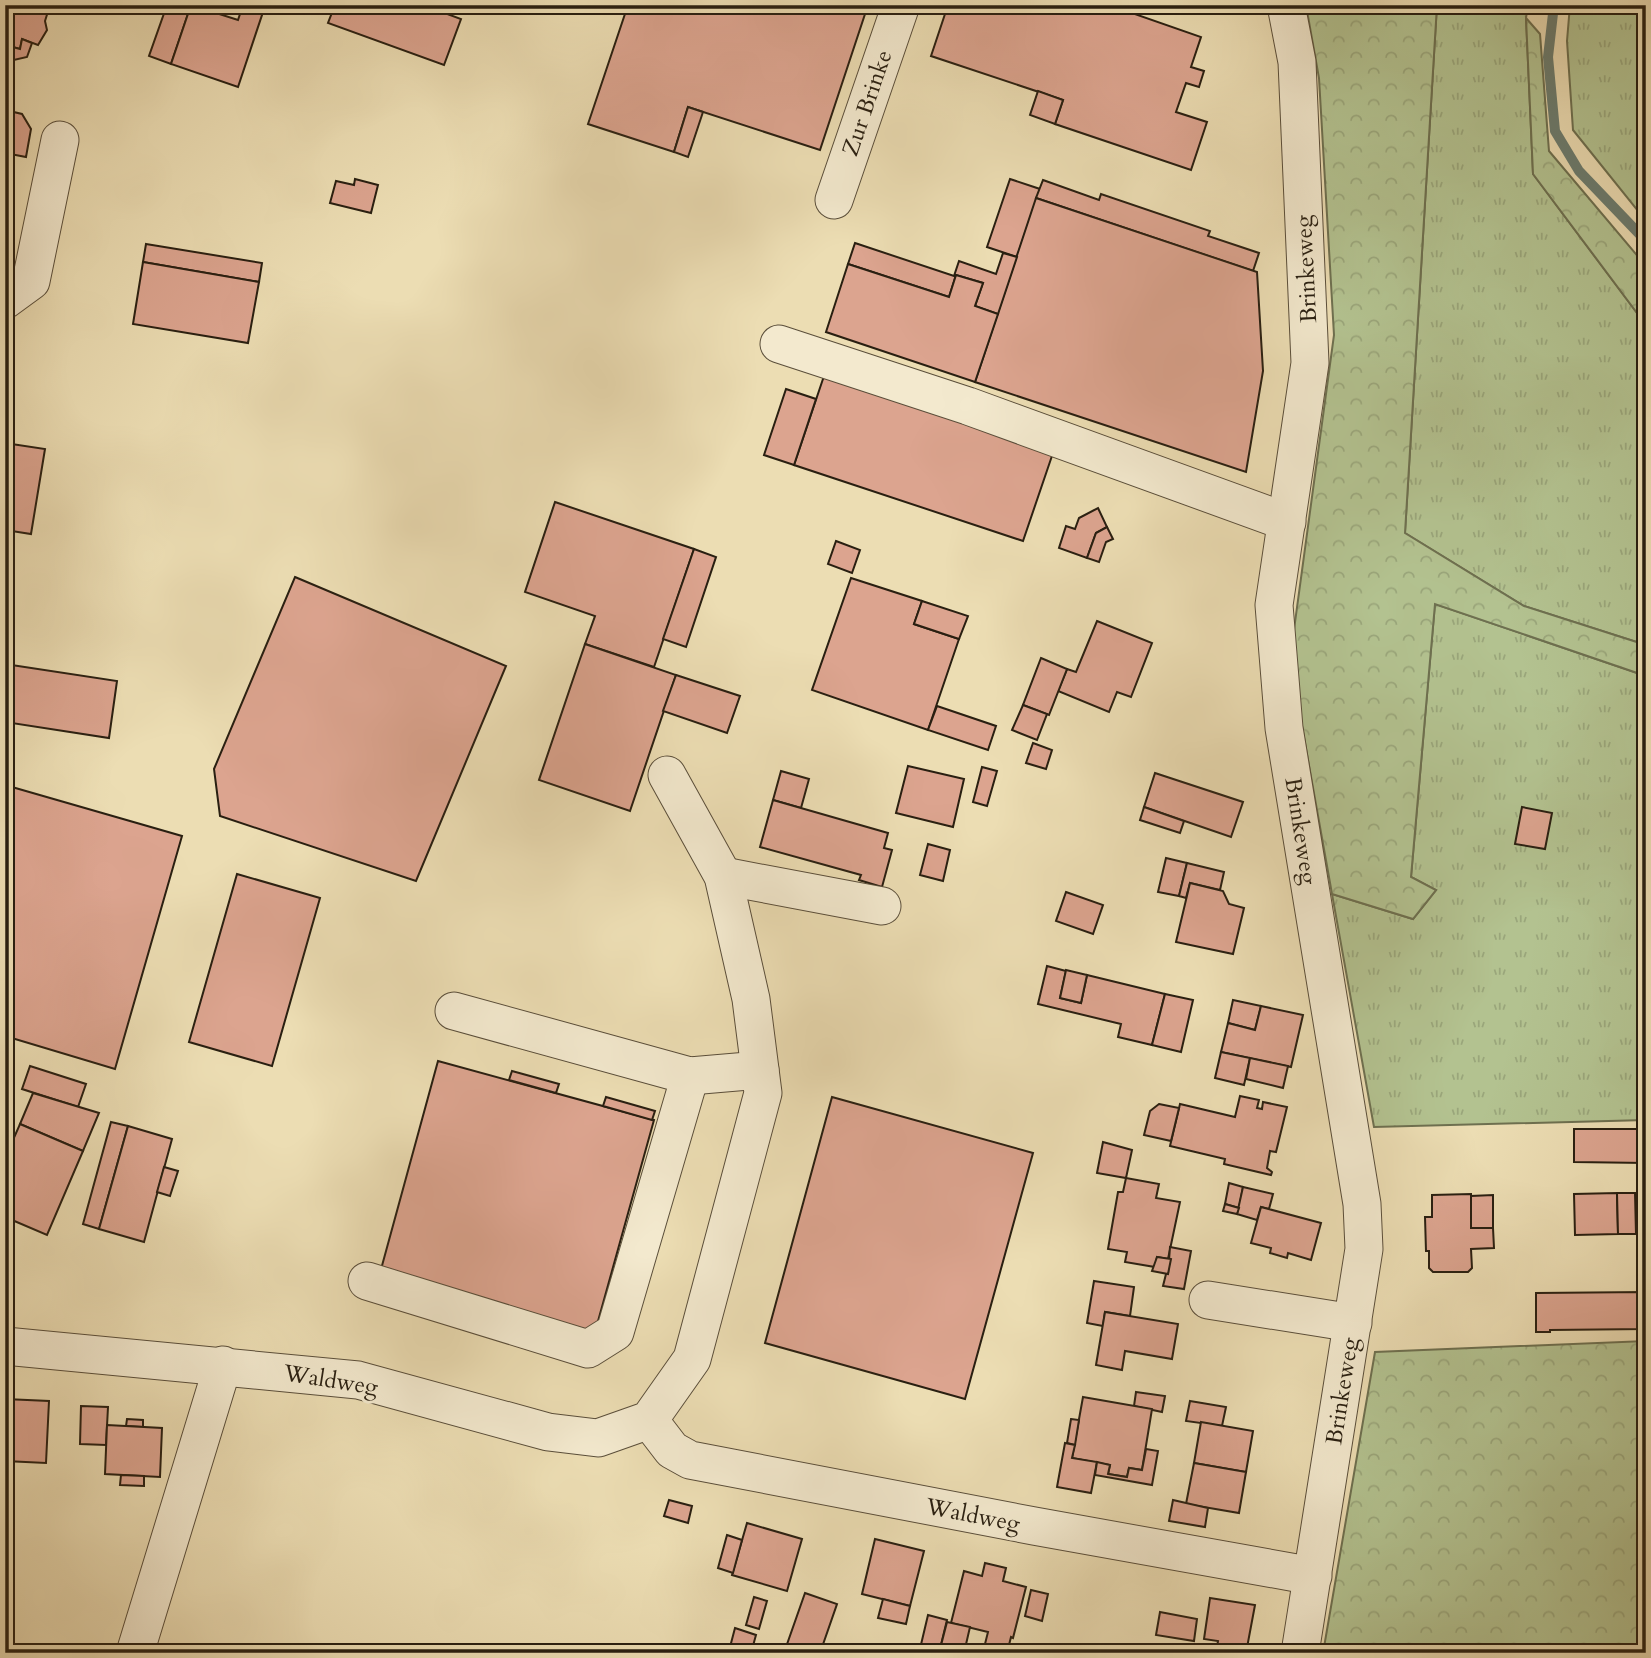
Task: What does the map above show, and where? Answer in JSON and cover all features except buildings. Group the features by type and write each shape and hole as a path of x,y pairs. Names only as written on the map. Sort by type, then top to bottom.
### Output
{"street":[{"name":"Zur Brinke","path":"834,200 901,5"},
{"name":"Brinkeweg","path":"1286,5 1297,62 1310,363 1274,606 1283,714 1363,1204 1364,1249 1300,1653"},
{"path":"5,300 31,281 60,140"},
{"path":"779,344 981,410 1287,522"},
{"path":"649,1420 692,1359 763,1093 751,999 723,876 667,775"},
{"path":"723,876 881,906"},
{"path":"454,1011 690,1076 760,1070"},
{"path":"367,1281 588,1349 597,1344 615,1332 690,1076"},
{"path":"1208,1300 1353,1324"},
{"name":"Waldweg","path":"5,1346 358,1380 548,1432 598,1438 649,1420 672,1450 690,1460 1034,1527 1313,1576"},
{"path":"135,1653 223,1365"}],"green space":[{"path":"1306,5 1437,5 1405,533 1524,606 1646,645 1646,676 1435,604 1411,877 1436,890 1413,919 1332,894 1290,659 1334,335 1319,78"},
{"path":"1437,5 1528,5 1526,18 1533,174 1646,325 1646,645 1524,606 1405,533"},
{"path":"1570,5 1646,5 1646,221 1573,130 1567,41"},
{"path":"1526,18 1540,34 1549,151 1646,266 1646,325 1533,174"},
{"path":"1435,604 1646,676 1646,1120 1374,1127 1332,894 1413,919 1436,890 1411,877"},
{"path":"1646,1341 1646,1653 1323,1653 1375,1352"}],"waterway":[{"path":"1554,5 1548,57 1555,131 1579,171 1646,241"}]}
